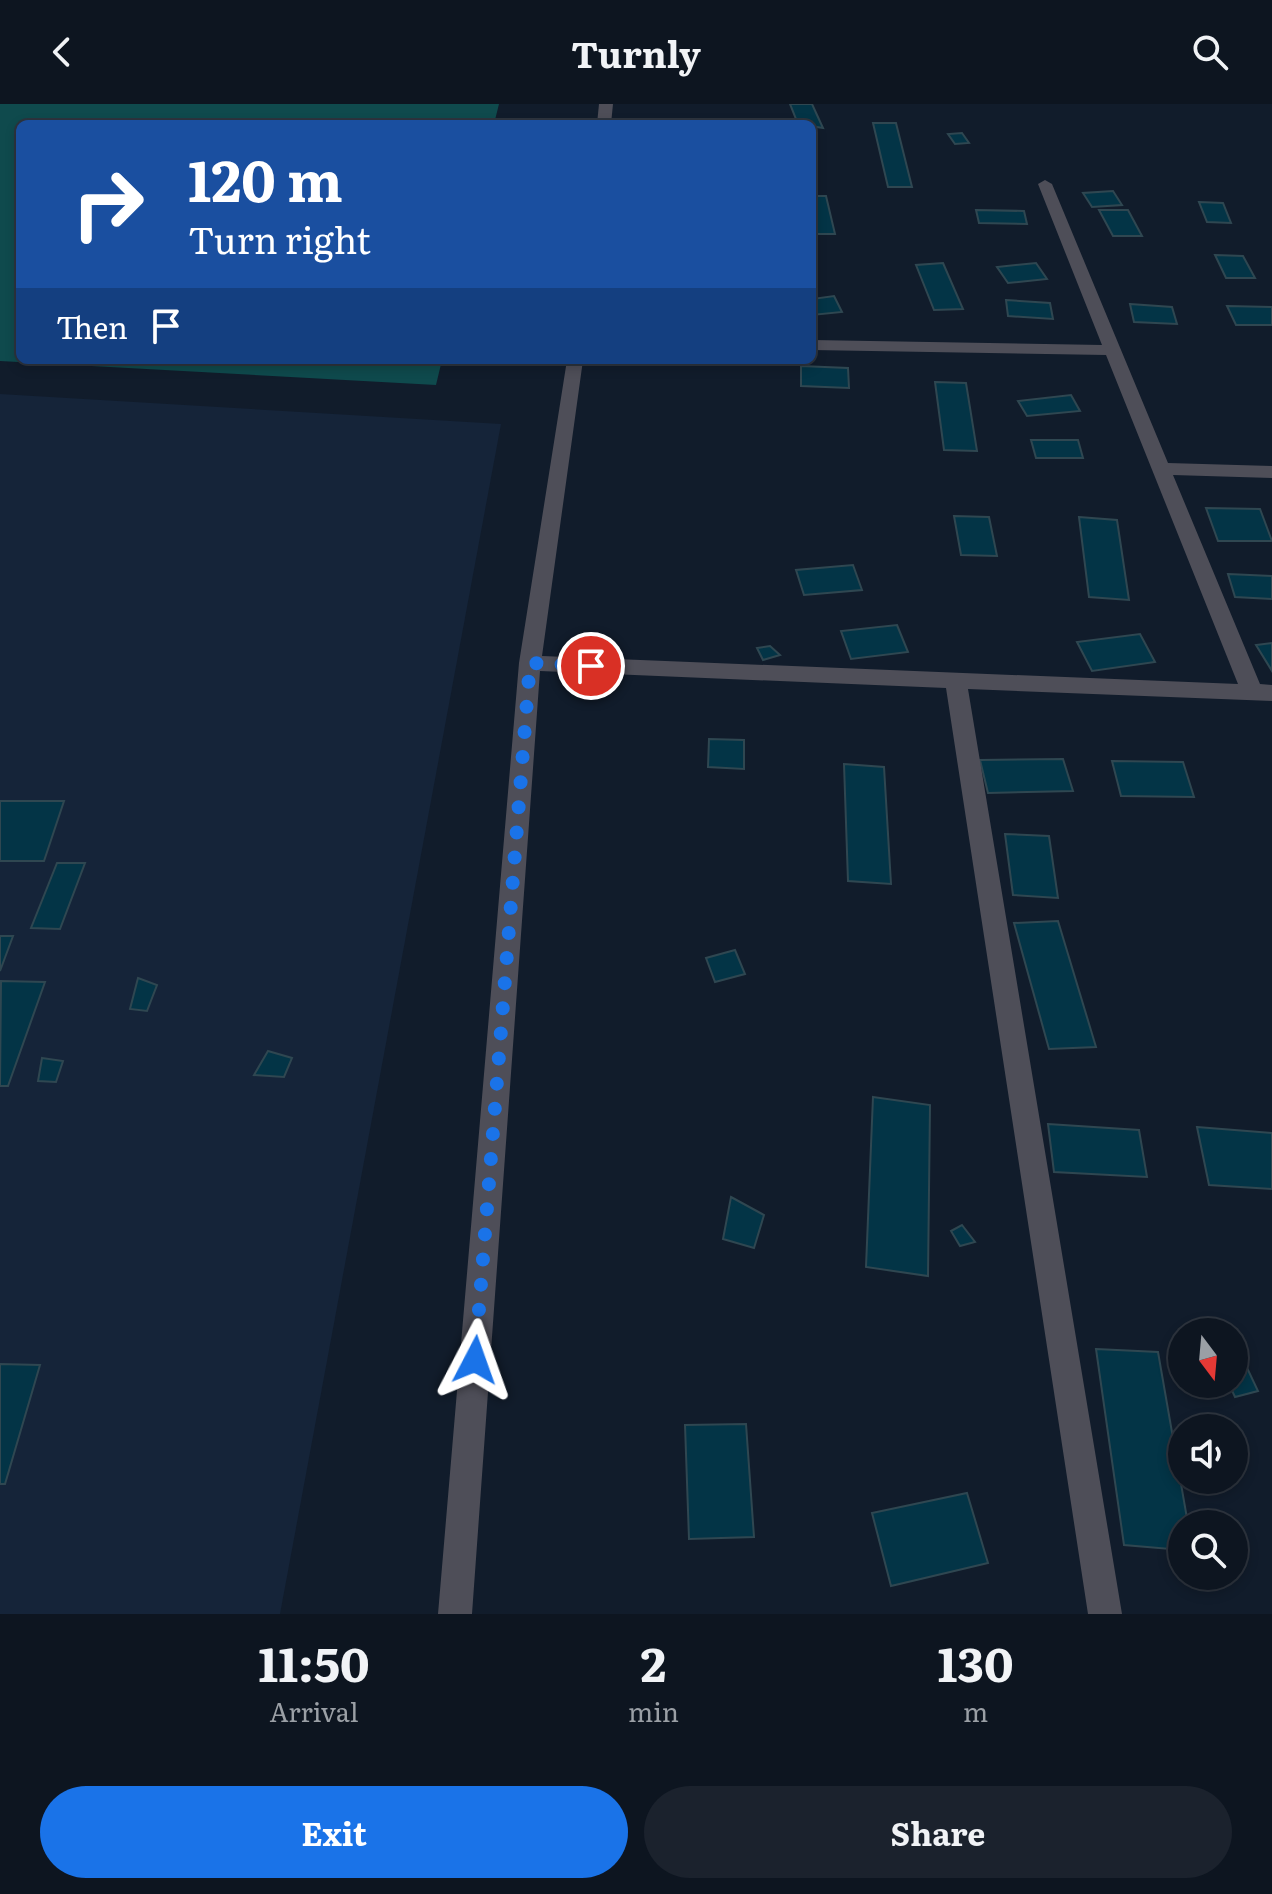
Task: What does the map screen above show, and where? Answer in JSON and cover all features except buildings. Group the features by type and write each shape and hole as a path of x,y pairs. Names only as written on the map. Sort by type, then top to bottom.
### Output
{"street":[{"path":"530,663 1262,692 1162,469 1045,184"},
{"path":"816,345 1113,350"},
{"path":"455,1614 530,663 574,364"},
{"path":"1162,469 1272,472"},
{"path":"956,682 1105,1614"}],"shaded area":[{"path":"0,104 499,104 495,120 16,120 16,362 0,361"},
{"path":"54,364 441,364 436,385"},
{"path":"0,394 501,424 280,1614 0,1614"}],"route":[{"path":"475,1360 530,663 591,666"}]}
